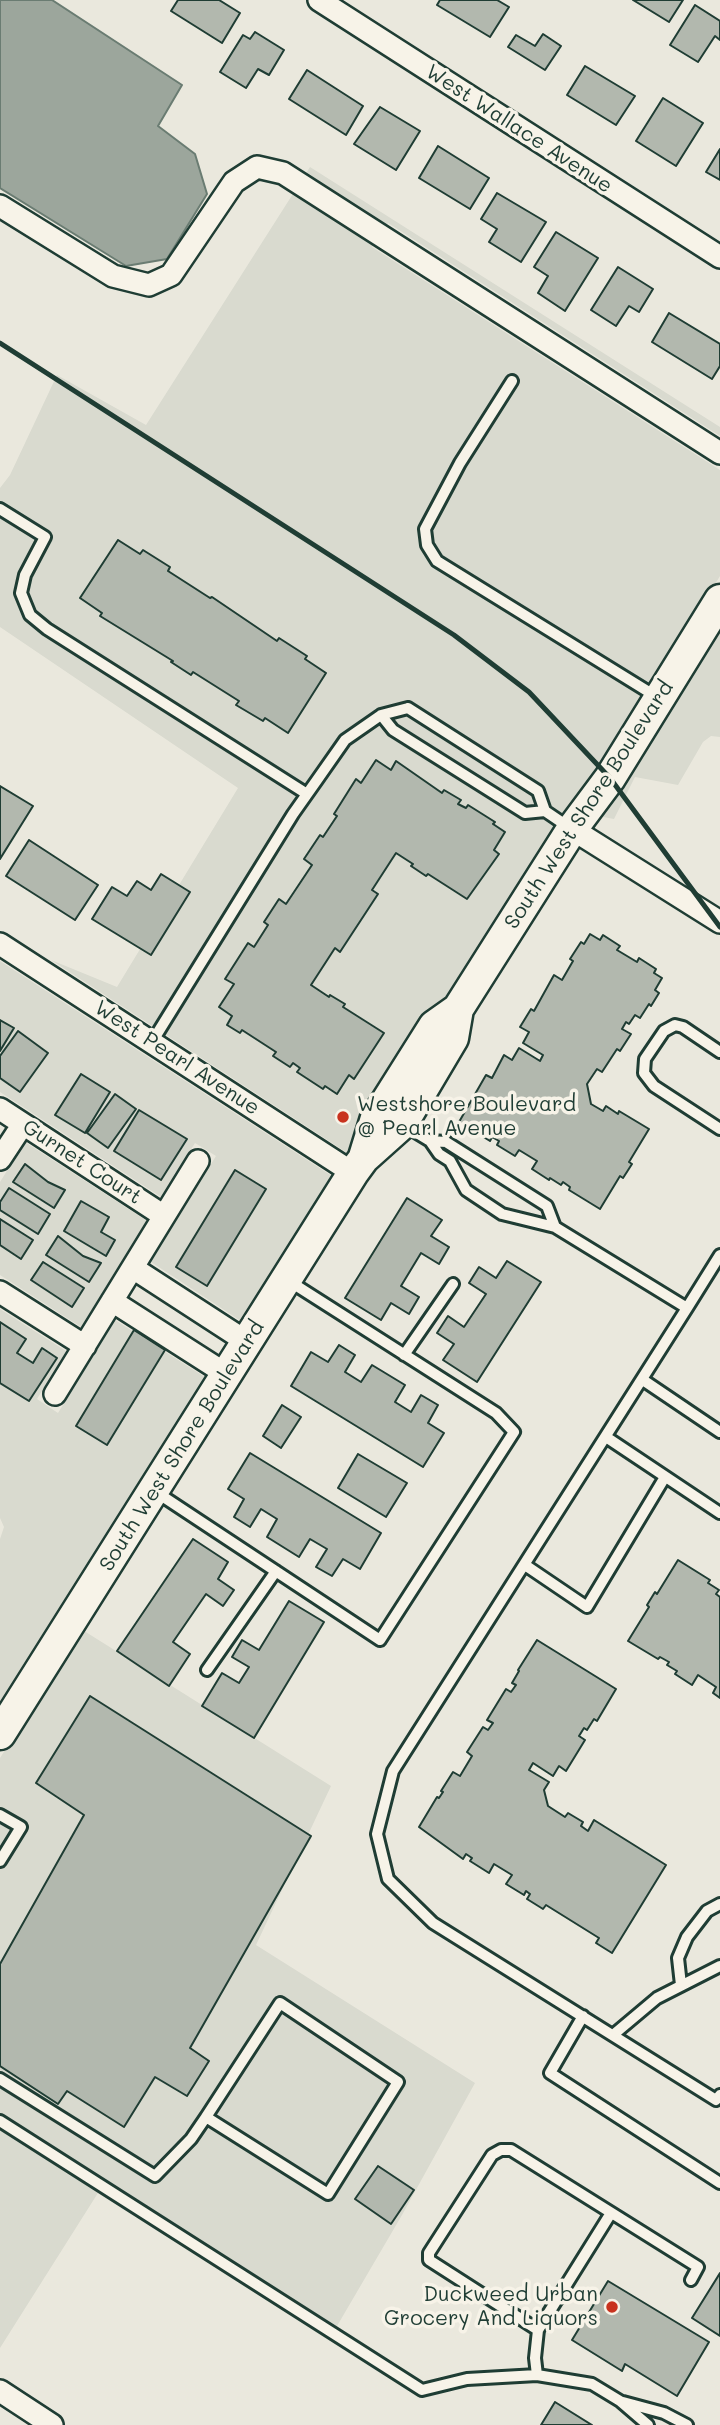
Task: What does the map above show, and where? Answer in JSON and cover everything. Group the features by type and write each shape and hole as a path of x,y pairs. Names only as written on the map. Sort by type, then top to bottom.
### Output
{"street":[{"name":"West Wallace Avenue","path":"319,0 720,257"},
{"path":"0,206 113,276 149,285 171,275 234,182 257,167 283,173 720,453"},
{"name":"South West Shore Boulevard","path":"0,1734 359,1165 383,1106 434,1026 458,1009 572,830 610,778 720,600"},
{"path":"572,830 720,922"},
{"name":"West Pearl Avenue","path":"0,944 152,1042 359,1165"},
{"name":"South West Shore Boulevard","path":"359,1165 402,1124 453,1038 458,1009"},
{"name":"Gurnet Court","path":"0,1109 164,1216"},
{"path":"0,1159 23,1124"},
{"path":"55,1394 198,1161"},
{"path":"133,1268 247,1342"},
{"path":"0,1292 85,1346"},
{"path":"112,1301 226,1374"},
{"path":"0,2391 52,2425"}],"lane":[{"path":"512,381 442,496 425,529 427,545 437,561 659,699"},
{"path":"0,509 45,537 25,575 21,593 30,615 47,629 307,794"},
{"path":"152,1042 307,794 345,740 381,715 408,708 538,791 545,811 572,830"},
{"path":"381,715 393,730 525,813 545,811"},
{"path":"720,1052 683,1027 674,1025 664,1031 645,1059 644,1073 654,1086 720,1129"},
{"path":"402,1124 430,1141 439,1154 450,1161 466,1190 502,1214 555,1227 687,1308"},
{"path":"430,1141 446,1142 547,1206 555,1227"},
{"path":"720,1255 393,1771 377,1834 388,1879 433,1923 716,2100 720,2095"},
{"path":"154,1490 380,1640 514,1432 496,1413 287,1279"},
{"path":"404,1355 453,1284"},
{"path":"643,1380 720,1432"},
{"path":"606,1437 720,1513"},
{"path":"525,1564 587,1606 665,1477"},
{"path":"207,1670 276,1571"},
{"path":"0,1815 21,1827 0,1861"},
{"path":"681,1985 678,1958 687,1937 707,1911 720,1904"},
{"path":"613,2035 657,1998 720,1966"},
{"path":"0,2079 155,2176 191,2139 280,2003 398,2081 328,2194 206,2117"},
{"path":"583,2016 550,2073 720,2183"},
{"path":"0,2121 422,2390 467,2379 537,2375 592,2384 620,2401 648,2425"},
{"path":"538,2329 429,2260 429,2253 492,2155 501,2150 511,2150 698,2267 691,2280"},
{"path":"537,2375 535,2358 538,2329 611,2213"},
{"path":"620,2401 664,2413 687,2425"}],"shaded area":[{"path":"0,0 52,0 182,85 158,126 195,154 207,194 167,259 126,266 0,188"},
{"path":"310,167 720,427 720,436 388,223 372,247 720,470 720,576 627,728 452,995 447,995 446,1002 349,1154 51,960 117,987 238,788 0,627 0,488 10,475 57,375 146,425"},
{"path":"720,624 720,737 711,736 703,742 678,785 635,777 614,819 598,816"},
{"path":"0,961 335,1178 244,1323 151,1262 216,1156 195,1143 161,1197 0,1092"},
{"path":"25,1142 147,1221 81,1327 0,1275 0,1182"},
{"path":"0,1309 66,1351 37,1399 58,1413 115,1320 208,1379 0,1710 0,1539 4,1527 0,1518"},
{"path":"81,1629 331,1786 256,1945 475,2083 337,2326 103,2185 0,2348 0,1758"}],"building":[{"path":"178,0 219,0 240,13 222,43 171,11"},
{"path":"440,0 497,0 509,7 490,37 437,5"},
{"path":"633,0 683,0 669,22"},
{"path":"695,5 720,21 720,40 715,36 698,62 670,45"},
{"path":"255,32 284,50 269,75 258,69 246,88 220,72 243,35 250,39"},
{"path":"543,34 561,46 545,70 508,47 516,35 535,46"},
{"path":"585,66 635,96 616,125 567,95"},
{"path":"307,70 363,106 346,135 289,99"},
{"path":"663,98 703,123 676,166 636,141"},
{"path":"380,107 420,131 396,170 354,144"},
{"path":"438,146 489,178 470,209 419,178"},
{"path":"720,149 720,180 706,172"},
{"path":"497,193 546,222 521,262 489,242 497,229 481,219"},
{"path":"556,232 598,258 565,311 538,293 548,276 534,267"},
{"path":"618,267 653,289 639,312 629,306 616,326 591,310"},
{"path":"669,313 720,344 720,366 712,379 652,342"},
{"path":"118,540 140,554 143,550 170,567 168,571 277,641 279,638 307,656 305,659 326,673 288,733 265,718 263,721 236,705 239,701 193,672 191,675 100,616 102,613 80,598"},
{"path":"376,760 391,770 396,761 442,793 444,790 461,800 458,804 466,808 468,805 495,822 493,824 505,832 494,850 499,854 467,899 428,874 426,876 396,853 372,890 378,894 340,952 335,948 311,985 345,1004 343,1007 384,1033 354,1079 349,1075 337,1094 325,1086 323,1089 297,1072 300,1068 293,1063 290,1067 273,1056 276,1052 242,1030 240,1033 227,1025 232,1016 219,1007 234,984 225,979 248,943 254,947 268,925 264,922 279,899 286,904 312,865 304,859 337,816 334,814 356,779 361,783"},
{"path":"0,786 33,806 0,859"},
{"path":"29,840 98,885 75,920 6,876"},
{"path":"161,874 190,892 151,955 92,919 112,887 127,896 137,881 151,890"},
{"path":"590,934 600,940 603,935 620,946 617,950 637,962 639,958 656,969 654,973 662,978 655,990 659,993 651,1006 649,1004 640,1018 635,1015 629,1024 626,1022 622,1029 631,1034 620,1051 617,1049 602,1072 597,1069 587,1084 591,1104 603,1111 606,1106 618,1114 619,1111 649,1129 629,1162 632,1164 623,1178 620,1176 600,1209 569,1190 570,1187 563,1182 561,1185 550,1178 549,1180 532,1169 537,1161 519,1150 515,1156 497,1145 499,1141 492,1137 490,1141 459,1122 486,1075 492,1078 504,1055 512,1060 519,1048 540,1061 543,1055 523,1043 529,1032 520,1027 531,1009 534,1011 554,975 562,980 573,961 570,959"},
{"path":"0,1020 14,1028 0,1051"},
{"path":"18,1031 48,1053 20,1092 0,1078 0,1056"},
{"path":"81,1074 110,1092 85,1133 55,1115"},
{"path":"115,1094 136,1109 108,1148 87,1133"},
{"path":"139,1110 187,1139 161,1180 114,1151"},
{"path":"25,1164 48,1182 65,1190 54,1208 13,1182"},
{"path":"235,1170 266,1189 207,1286 176,1267"},
{"path":"9,1188 50,1214 38,1234 0,1210 0,1202"},
{"path":"407,1198 442,1220 431,1236 449,1247 439,1264 421,1253 401,1286 419,1297 409,1314 391,1303 381,1320 345,1298"},
{"path":"81,1201 109,1217 101,1232 115,1240 106,1256 64,1231"},
{"path":"0,1219 33,1240 21,1259 0,1245"},
{"path":"58,1236 83,1256 101,1263 89,1282 46,1255"},
{"path":"507,1261 541,1282 477,1382 443,1360 454,1344 437,1333 448,1316 464,1327 486,1294 469,1283 479,1267 496,1278"},
{"path":"43,1262 84,1288 72,1307 31,1280"},
{"path":"0,1322 26,1339 17,1353 33,1363 42,1348 57,1358 29,1401 0,1383"},
{"path":"134,1330 165,1350 107,1445 76,1426"},
{"path":"339,1345 355,1355 345,1372 361,1382 372,1365 405,1385 395,1402 411,1412 421,1395 438,1405 428,1423 444,1433 423,1467 291,1386 311,1352 328,1362"},
{"path":"282,1405 301,1417 281,1448 263,1436"},
{"path":"250,1453 381,1533 360,1569 343,1559 332,1576 316,1567 327,1549 310,1539 299,1557 267,1537 277,1519 261,1509 250,1527 234,1517 244,1499 228,1489"},
{"path":"358,1454 407,1483 386,1517 338,1488"},
{"path":"193,1539 228,1562 218,1579 234,1590 223,1606 206,1594 173,1642 190,1654 169,1686 117,1651"},
{"path":"678,1560 710,1580 708,1583 719,1590 716,1594 720,1597 720,1698 713,1693 716,1687 698,1675 692,1685 675,1674 677,1671 667,1665 669,1662 660,1657 658,1659 628,1641 655,1592 657,1594"},
{"path":"289,1601 324,1622 254,1738 202,1706 222,1673 239,1683 249,1667 232,1657 242,1640 259,1650"},
{"path":"537,1640 616,1689 597,1721 594,1719 579,1736 585,1740 566,1771 559,1766 553,1776 533,1763 529,1770 549,1782 544,1790 548,1806 565,1817 568,1813 583,1822 581,1826 588,1831 594,1820 666,1865 612,1953 596,1943 599,1938 546,1905 543,1909 527,1899 530,1894 526,1891 524,1895 506,1884 512,1875 494,1864 489,1873 470,1861 472,1858 466,1854 463,1859 419,1827 453,1772 460,1776 472,1756 467,1752 483,1727 488,1730 493,1723 487,1720 506,1689 511,1692 516,1685 512,1683 518,1670"},
{"path":"90,1696 311,1836 190,2048 209,2061 187,2096 155,2077 124,2127 67,2091 58,2104 0,2066 0,1964 84,1815 36,1783"},
{"path":"378,2166 414,2190 391,2224 355,2199"},
{"path":"720,2273 720,2336 692,2318"},
{"path":"608,2281 709,2342 677,2396 625,2364 622,2371 572,2340"},
{"path":"555,2402 592,2425 541,2425"}],"railway":[{"path":"0,343 454,635 529,692 610,778 720,927"}],"place":[{"name":"Westshore Boulevard @ Pearl Avenue","path":"343,1117"},
{"name":"Duckweed Urban Grocery And Liquors","path":"612,2307"}]}
